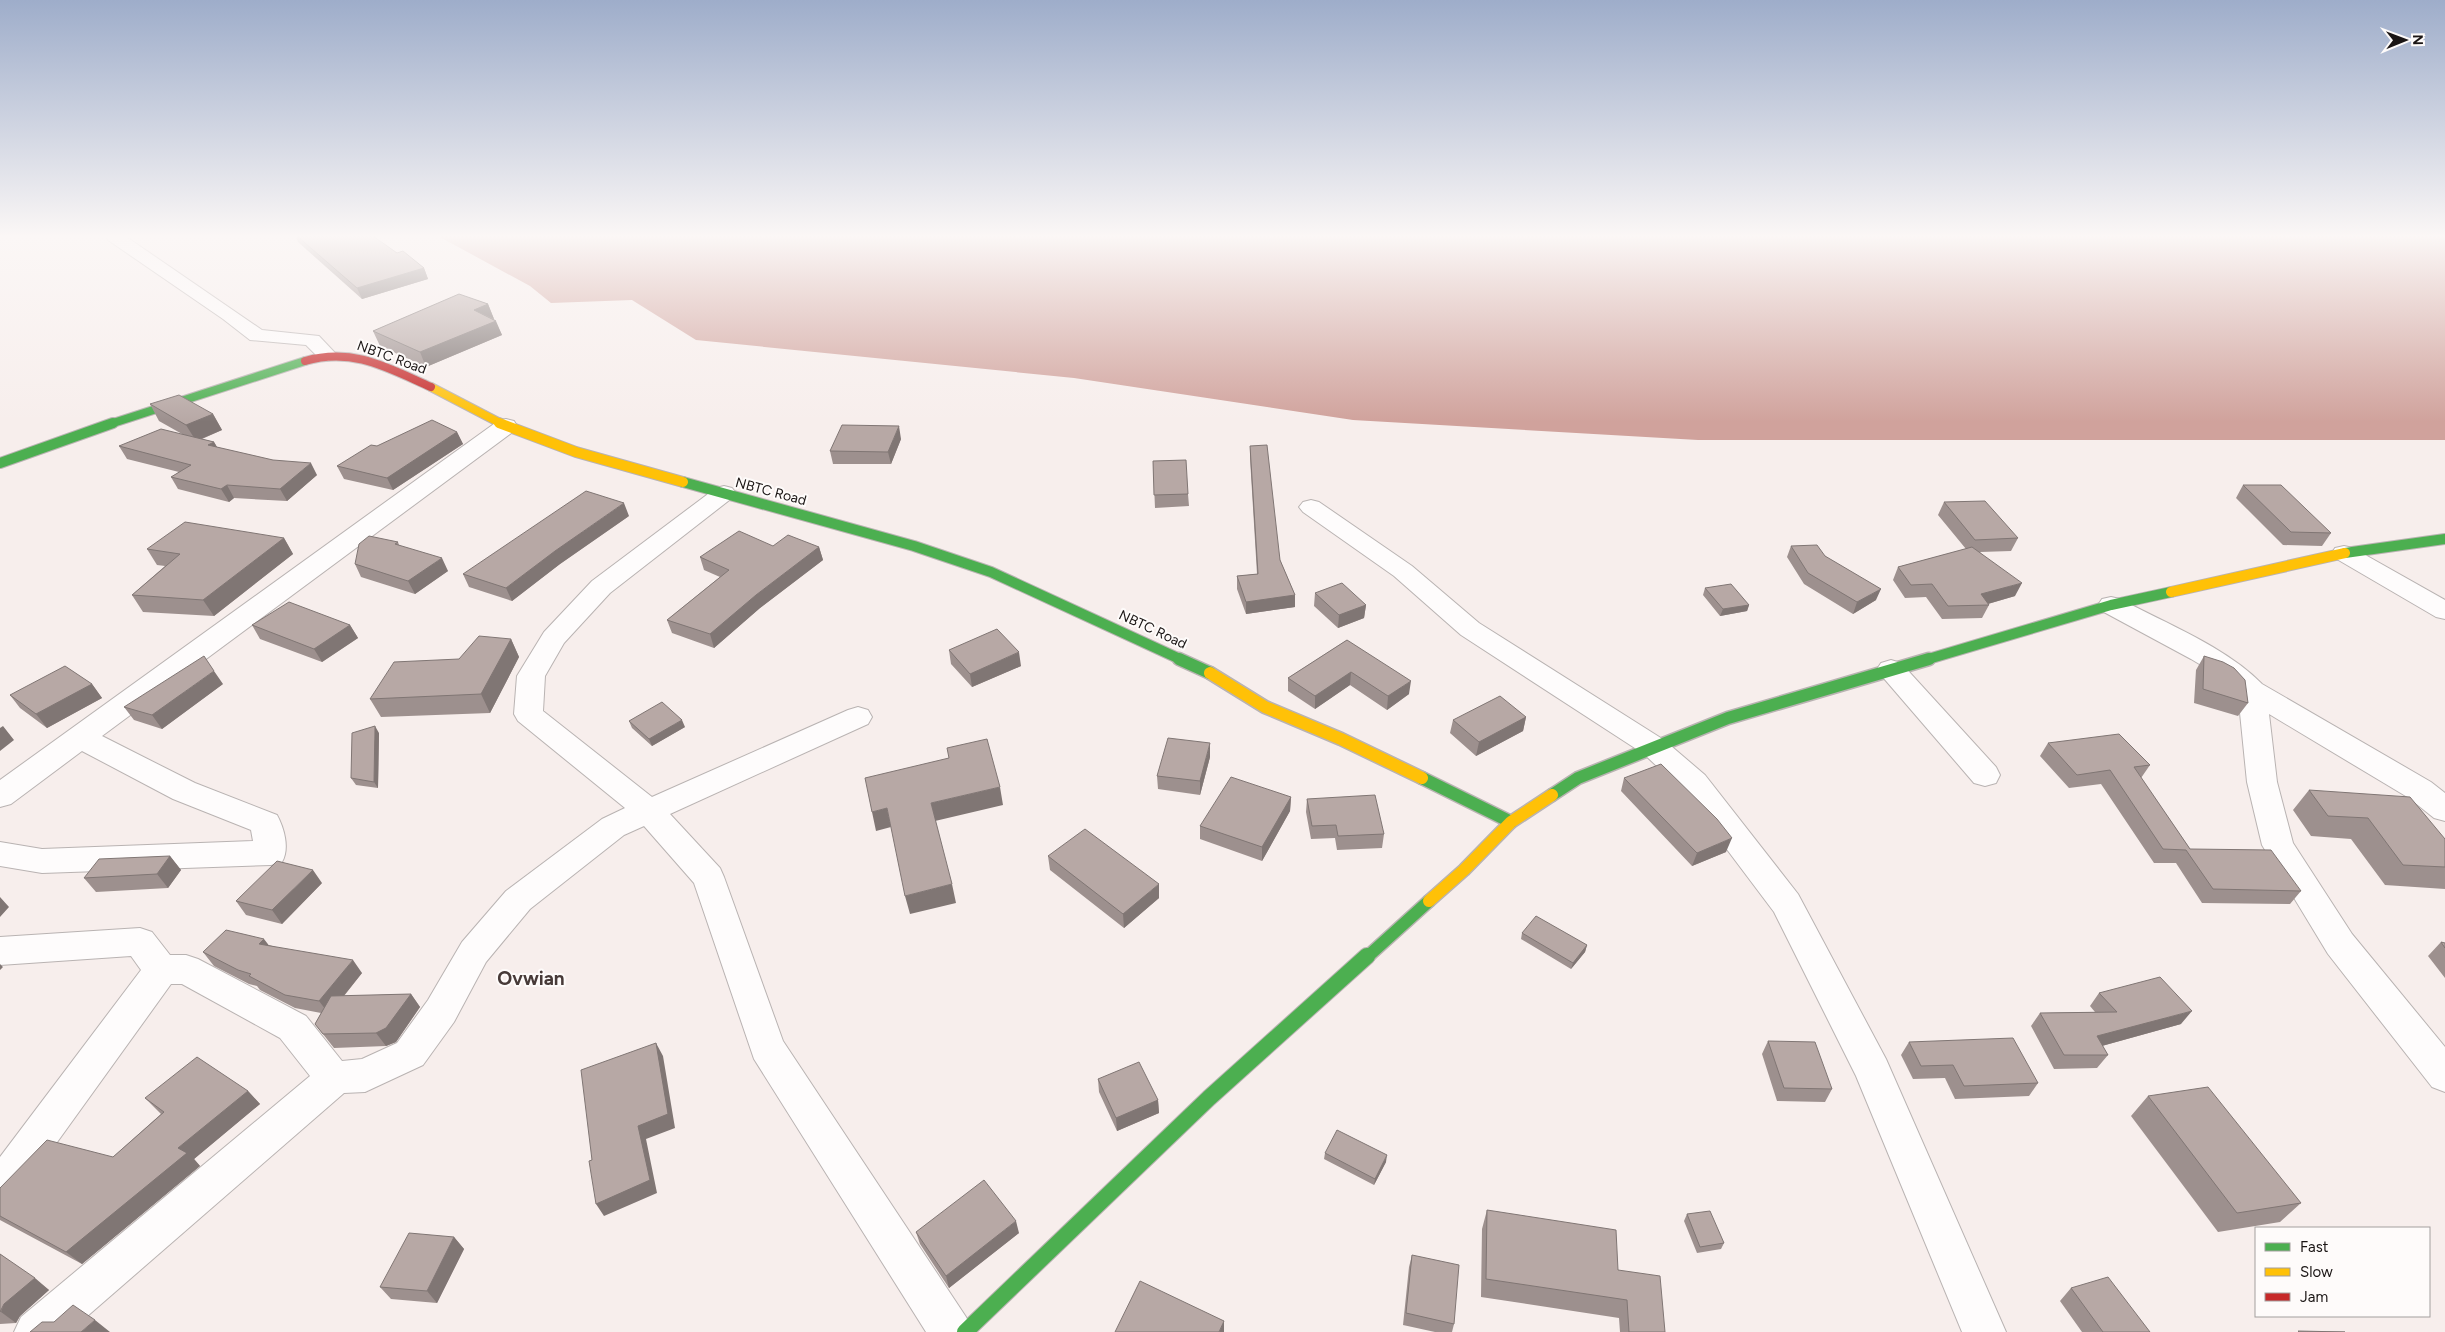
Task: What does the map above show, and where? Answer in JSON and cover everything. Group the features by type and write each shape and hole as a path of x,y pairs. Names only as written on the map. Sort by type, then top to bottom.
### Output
{"street":[{"path":"205,298 257,336 312,340 327,355"},
{"name":"NBTC Road","path":"0,463 132,416 267,372 327,355 347,356 378,365 447,394 506,426 576,452 914,546 991,572 1201,667 1265,707 1341,739 1511,822"},
{"path":"0,796 506,426"},
{"path":"724,493 601,587 553,638 531,676 528,714 648,810 708,877 767,1048 951,1332"},
{"path":"1311,507 1403,571 1470,629 1654,747 1694,783 1786,903 1872,1071 1984,1332"},
{"path":"965,1332 995,1301 1209,1098 1464,870 1511,822 1578,778 1728,718 2111,605 2344,553 2445,539"},
{"path":"2344,553 2445,611"},
{"path":"2111,605 2236,674 2252,690 2420,790 2445,810"},
{"path":"1891,670 1985,775"},
{"path":"2252,690 2262,782 2278,845 2340,944 2445,1075"},
{"path":"36,1332 334,1079 365,1075 410,1054 441,1011 474,952 518,900 612,827 858,717"},
{"path":"0,854 42,860 271,853 266,824 184,791 80,737"},
{"path":"0,952 140,942 161,970"},
{"path":"161,970 186,969 293,1027 334,1079"},
{"path":"0,1189 161,970"}],"shaded area":[{"path":"545,298 2445,298 2445,440 1698,440 1353,420 1074,378 696,340 632,300 551,303"}],"building":[{"path":"449,298 471,298 488,304 474,310 496,321 420,352 373,331"},
{"path":"179,395 213,414 186,425 150,404"},
{"path":"432,420 457,432 387,478 337,466 371,445 377,446"},
{"path":"842,425 899,426 888,452 830,451"},
{"path":"161,429 214,442 208,445 273,460 311,463 280,489 227,485 221,489 171,477 191,465 119,446"},
{"path":"1267,445 1280,560 1295,595 1246,602 1237,576 1258,574 1250,446"},
{"path":"1186,460 1188,494 1154,495 1153,461"},
{"path":"2243,485 2281,485 2331,533 2291,532"},
{"path":"586,491 624,503 506,588 463,574"},
{"path":"1985,501 2018,538 1975,540 1944,502"},
{"path":"185,522 284,538 203,600 132,595 180,554 147,549"},
{"path":"739,531 773,546 788,535 819,547 756,595 710,634 667,620 729,570 700,557"},
{"path":"369,536 398,542 395,544 442,558 408,581 355,564 359,544"},
{"path":"1817,545 1825,556 1881,589 1857,602 1808,573 1791,546"},
{"path":"1972,547 2022,583 1981,594 1989,605 1948,606 1932,584 1911,585 1898,567"},
{"path":"1342,583 1366,605 1339,615 1315,593"},
{"path":"1731,584 1749,605 1723,609 1705,588"},
{"path":"289,602 350,625 314,649 252,625"},
{"path":"997,629 1019,652 970,674 949,650"},
{"path":"479,636 511,639 481,694 370,699 394,662 459,659"},
{"path":"1347,640 1411,681 1388,696 1351,672 1315,696 1288,678"},
{"path":"204,656 214,671 152,715 124,707"},
{"path":"2204,656 2234,668 2245,680 2248,703 2203,689"},
{"path":"65,666 92,684 36,714 10,695"},
{"path":"1500,696 1526,717 1479,742 1453,720"},
{"path":"662,702 682,720 649,739 629,721"},
{"path":"375,726 374,782 351,778 352,733"},
{"path":"2119,734 2150,765 2134,767 2190,849 2271,850 2301,891 2213,889 2186,850 2163,849 2110,770 2077,775 2048,743"},
{"path":"1168,738 1210,743 1200,781 1157,776"},
{"path":"987,739 1000,787 931,803 952,884 905,896 887,808 872,812 865,778 949,758 947,748"},
{"path":"1661,764 1717,819 1732,838 1697,853 1624,778"},
{"path":"1231,777 1291,797 1262,847 1200,826"},
{"path":"2309,790 2410,797 2445,839 2445,867 2403,865 2368,818 2328,816"},
{"path":"1375,795 1384,834 1338,836 1336,825 1312,826 1307,799"},
{"path":"1085,829 1159,884 1123,914 1048,856"},
{"path":"170,856 157,874 84,878 99,859"},
{"path":"277,861 313,870 272,910 236,901"},
{"path":"1536,916 1587,945 1573,963 1522,933"},
{"path":"226,930 264,939 259,944 353,960 319,1001 285,995 249,976 251,974 238,970 203,952"},
{"path":"2160,977 2192,1011 2097,1036 2108,1055 2064,1055 2040,1013 2117,1012 2099,993"},
{"path":"411,994 386,1028 376,1033 323,1034 315,1024 331,996"},
{"path":"2013,1038 2038,1083 1964,1086 1953,1065 1921,1066 1909,1042"},
{"path":"1768,1041 1815,1042 1832,1089 1784,1088"},
{"path":"656,1043 668,1114 638,1126 650,1180 596,1204 589,1161 592,1160 581,1070"},
{"path":"197,1057 248,1091 178,1148 187,1153 66,1252 0,1216 0,1188 47,1140 113,1157 164,1112 145,1098"},
{"path":"1139,1062 1158,1100 1116,1118 1098,1079"},
{"path":"2208,1087 2301,1203 2237,1213 2148,1096"},
{"path":"1337,1130 1387,1155 1375,1179 1325,1153"},
{"path":"984,1180 1016,1221 946,1276 916,1232"},
{"path":"1487,1210 1616,1230 1618,1270 1660,1276 1665,1332 1629,1332 1627,1300 1486,1279"},
{"path":"1710,1211 1724,1243 1700,1247 1687,1214"},
{"path":"409,1233 454,1237 427,1291 380,1287"},
{"path":"0,1254 35,1278 4,1304 0,1312"},
{"path":"1412,1255 1459,1265 1454,1324 1406,1313"},
{"path":"2108,1277 2150,1332 2103,1332 2071,1288"},
{"path":"1140,1281 1224,1321 1219,1332 1115,1332"},
{"path":"73,1305 95,1320 81,1332 30,1332 42,1322 54,1322"},
{"path":"2298,1331 2345,1332 2299,1332"}],"traffic: fast":[{"path":"0,463 123,419 305,361"},
{"path":"683,482 914,546 991,572 1210,673"},
{"path":"2345,553 2445,539"},
{"path":"1552,795 1578,778 1728,718 2111,605 2171,592"},
{"path":"1422,778 1511,822"},
{"path":"965,1332 1209,1098 1429,901"}],"traffic: slow":[{"path":"431,387 506,426 576,452 683,482"},
{"path":"2171,592 2345,553"},
{"path":"1210,673 1265,707 1341,739 1422,778"},
{"path":"1429,901 1464,870 1511,822 1552,795"}],"traffic: jam":[{"path":"305,361 327,355 353,357 381,365 431,387"}],"district":[{"name":"Ovwian","path":"531,978"}]}
